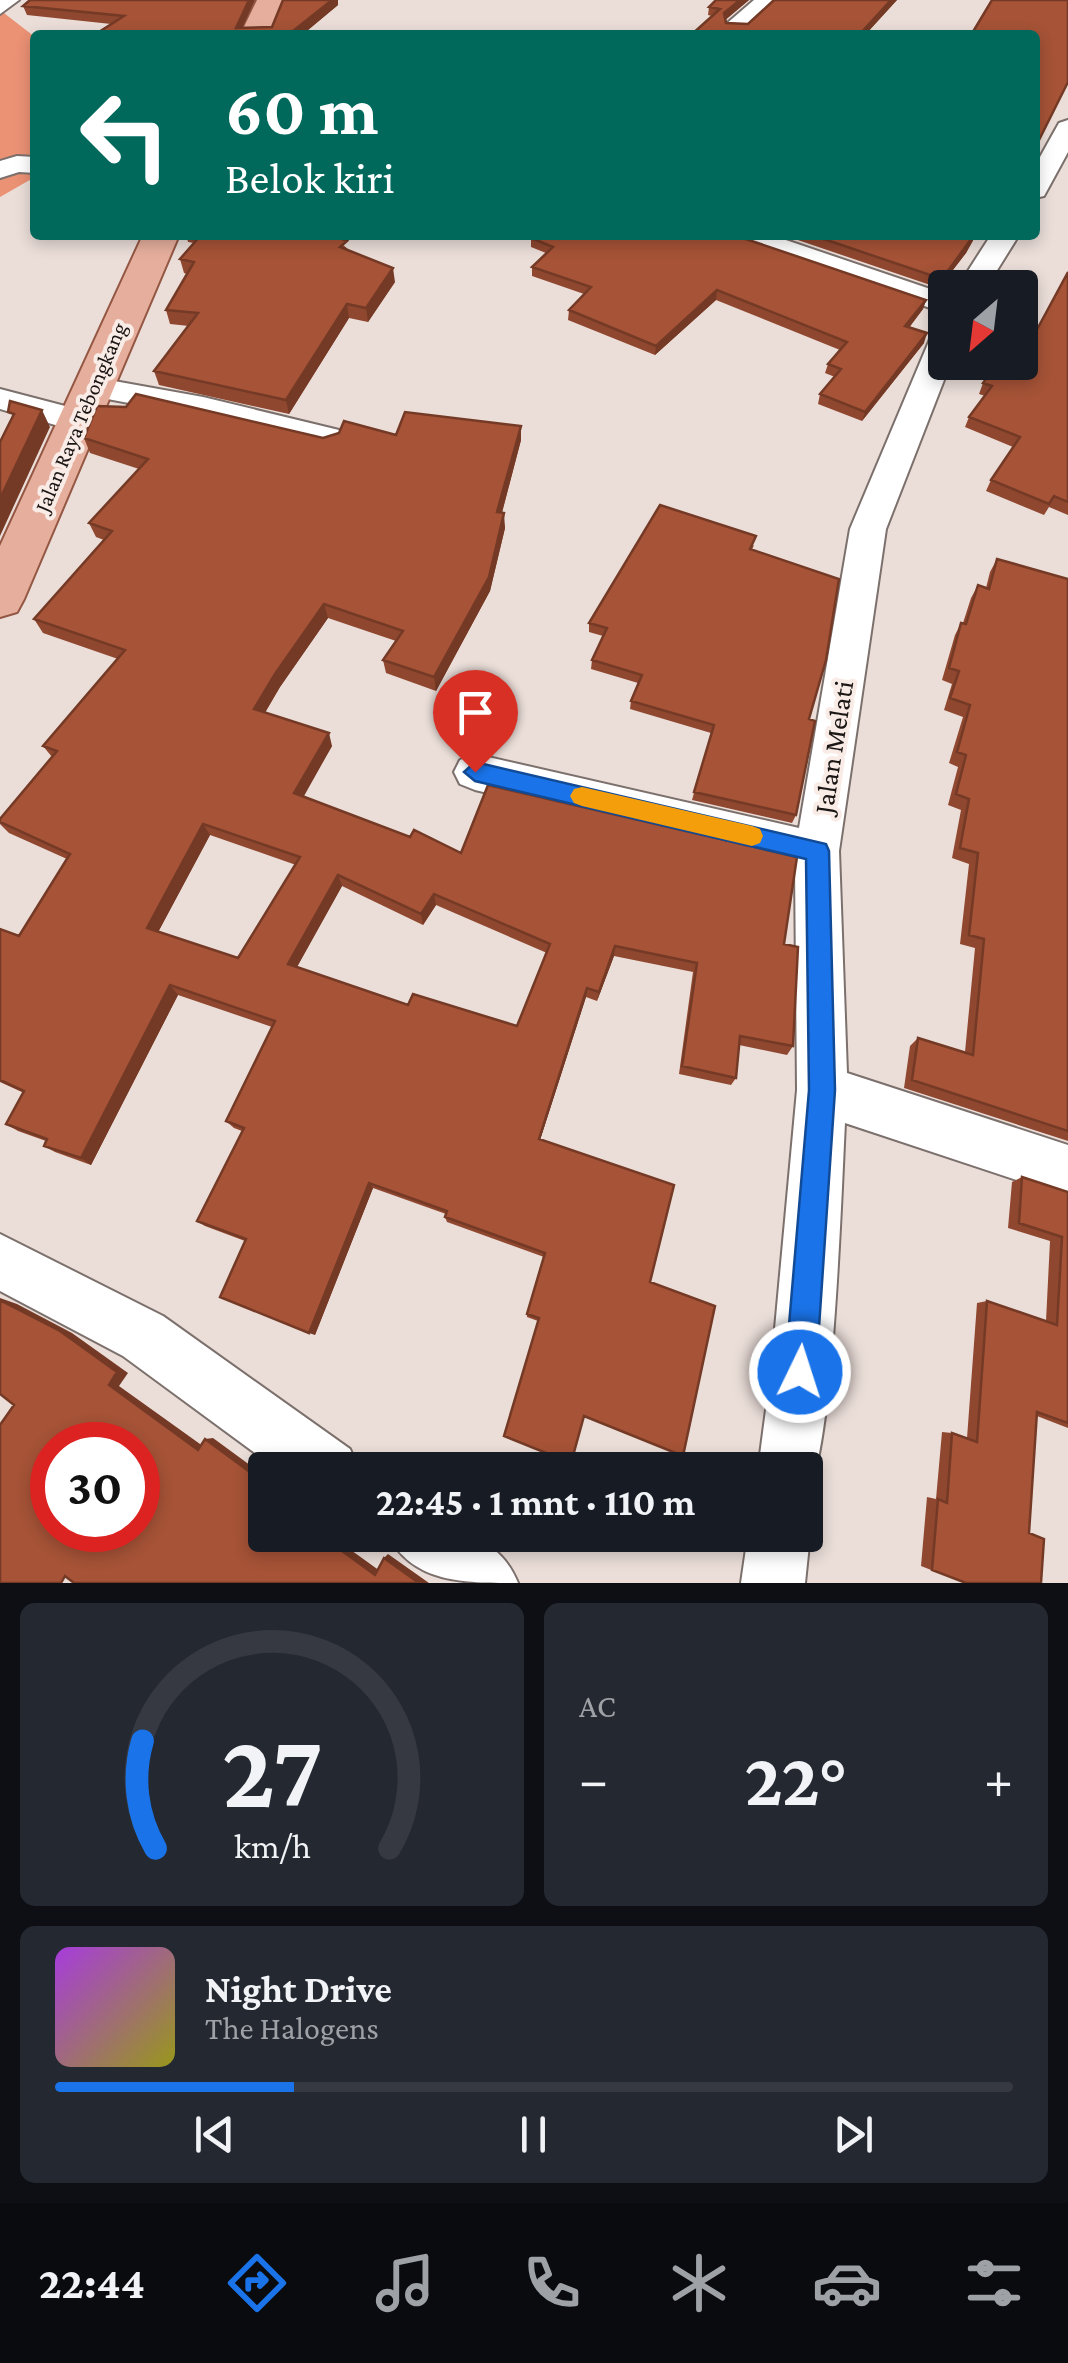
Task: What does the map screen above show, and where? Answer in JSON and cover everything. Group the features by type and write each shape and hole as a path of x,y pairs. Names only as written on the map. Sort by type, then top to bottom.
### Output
{"main road":[{"path":"257,30 271,0"},
{"name":"Jalan Raya Tebongkang","path":"2,589 159,240"}],"street":[{"path":"0,7 8,0"},
{"path":"736,25 767,0"},
{"path":"1040,181 1068,128"},
{"path":"0,170 30,165"},
{"path":"759,240 928,298"},
{"path":"983,270 1003,240"},
{"name":"Jalan Melati","path":"790,1452 822,1090 817,851 868,528 928,380"},
{"path":"0,399 203,407 327,438"},
{"path":"475,772 817,851"},
{"path":"822,1090 1068,1171"},
{"path":"0,1261 143,1336 304,1452"},
{"path":"443,1552 486,1583"},
{"path":"773,1583 778,1552"}],"shaded area":[{"path":"0,10 30,33 30,180 0,197"}],"building":[{"path":"30,0 249,0 236,28 272,27 283,0 332,0 294,30 102,30 124,16 23,6"},
{"path":"716,0 740,0 724,13 726,23 748,24 774,0 891,0 864,30 697,30 720,9 709,7"},
{"path":"992,0 1068,0 1068,82 1040,138 1040,30 974,30"},
{"path":"197,240 344,240 340,247 393,268 366,308 347,304 286,400 154,371 198,313 166,310 194,262 180,259"},
{"path":"536,240 749,240 926,300 905,326 927,333 865,412 820,394 841,369 828,364 847,342 717,290 656,346 569,310 591,287 532,267 553,247"},
{"path":"827,240 970,240 949,270 928,270 928,274"},
{"path":"1068,272 1068,502 1054,496 1049,504 991,480 1020,437 969,417 992,386 983,383 985,380 1038,380 1038,328"},
{"path":"136,394 323,438 339,433 344,421 396,435 405,412 521,426 497,512 504,513 489,577 434,677 383,660 403,631 324,604 275,674 254,709 329,733 294,793 410,837 414,830 461,853 488,785 797,857 784,944 798,947 793,1046 740,1036 736,1078 682,1066 697,963 615,946 599,992 587,988 539,1139 674,1185 650,1282 715,1306 684,1452 673,1452 584,1416 574,1452 544,1452 504,1436 539,1318 527,1314 545,1253 445,1217 447,1211 369,1183 309,1333 220,1297 246,1239 197,1221 244,1128 226,1121 275,1021 170,985 81,1158 44,1146 47,1139 6,1124 24,1091 0,1080 0,929 19,936 70,854 0,819 57,751 43,746 125,650 34,619 112,531 89,523 148,459 84,438 97,406 126,407","holes":["203,824 300,857 238,958 147,928","338,875 421,914 434,894 550,944 517,1026 413,994 408,1005 288,964"]},
{"path":"10,401 42,410 0,499 0,442 14,414 8,412"},
{"path":"660,505 756,536 750,549 839,579 826,660 809,719 815,721 796,815 694,792 714,725 631,701 642,675 592,660 607,628 589,623"},
{"path":"997,559 1068,579 1068,1131 912,1080 918,1038 973,1055 984,939 969,935 978,853 960,848 969,799 956,794 966,755 957,752 970,705 950,698 959,671 949,668 961,623 966,624 978,585 989,589"},
{"path":"1022,1177 1068,1192 1068,1423 1037,1412 1029,1533 1044,1539 1041,1583 966,1583 932,1570 938,1499 947,1503 952,1433 977,1442 987,1301 1057,1325 1062,1237 1019,1223"},
{"path":"0,1300 60,1331 117,1372 109,1385 160,1422 30,1422 30,1552 160,1552 160,1422 198,1450 205,1439 248,1471 248,1552 343,1552 375,1575 384,1558 419,1583 74,1583 65,1576 61,1583 0,1583 0,1425 14,1405 0,1394"}],"slow traffic":[{"path":"582,796 752,836"}],"route":[{"path":"475,772 817,851 822,1090 800,1372"}]}
